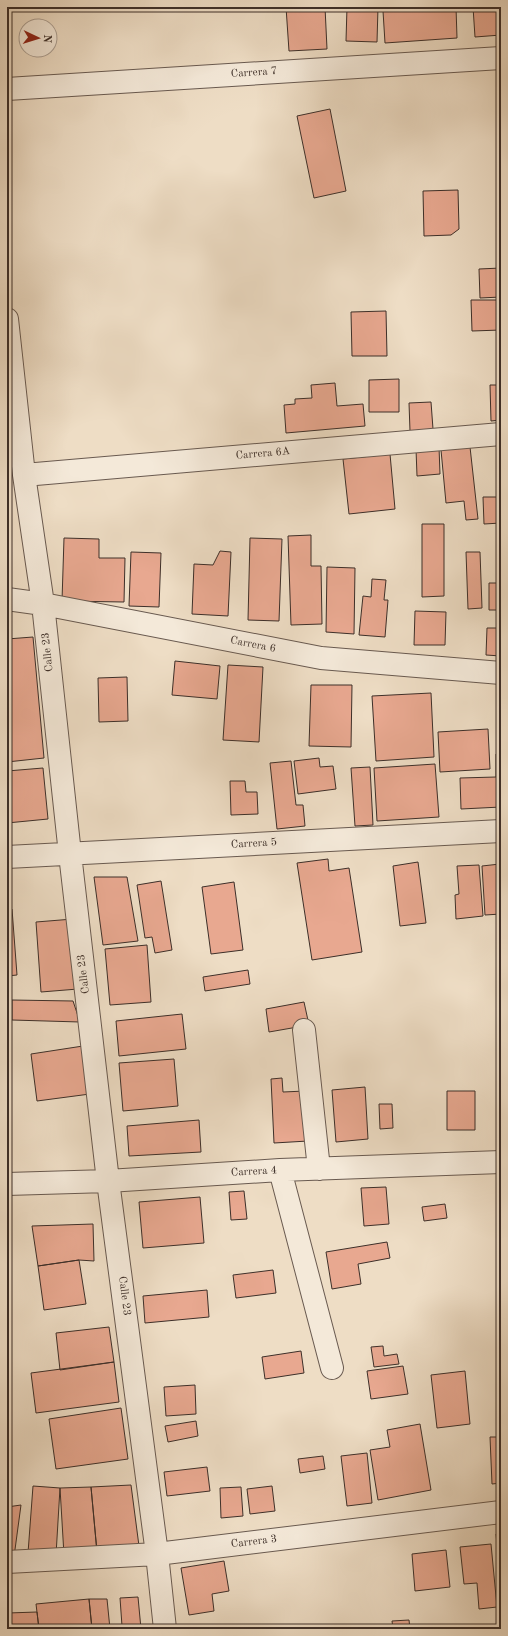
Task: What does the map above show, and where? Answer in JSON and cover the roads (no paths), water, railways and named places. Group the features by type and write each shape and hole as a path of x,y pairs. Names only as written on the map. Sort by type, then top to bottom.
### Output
{"street":[{"name":"Carrera 7","path":"7,89 501,58"},
{"name":"Calle 23","path":"7,319 24,475 43,604 108,1181 157,1554 165,1629"},
{"name":"Carrera 6A","path":"24,475 501,434"},
{"name":"Carrera 6","path":"7,599 43,604 321,658 501,673"},
{"name":"Carrera 5","path":"7,857 501,831"},
{"path":"304,1030 319,1169"},
{"name":"Carrera 4","path":"7,1184 108,1181 280,1170 501,1162"},
{"path":"280,1170 332,1368"},
{"name":"Carrera 3","path":"7,1562 157,1554 501,1512"}]}
